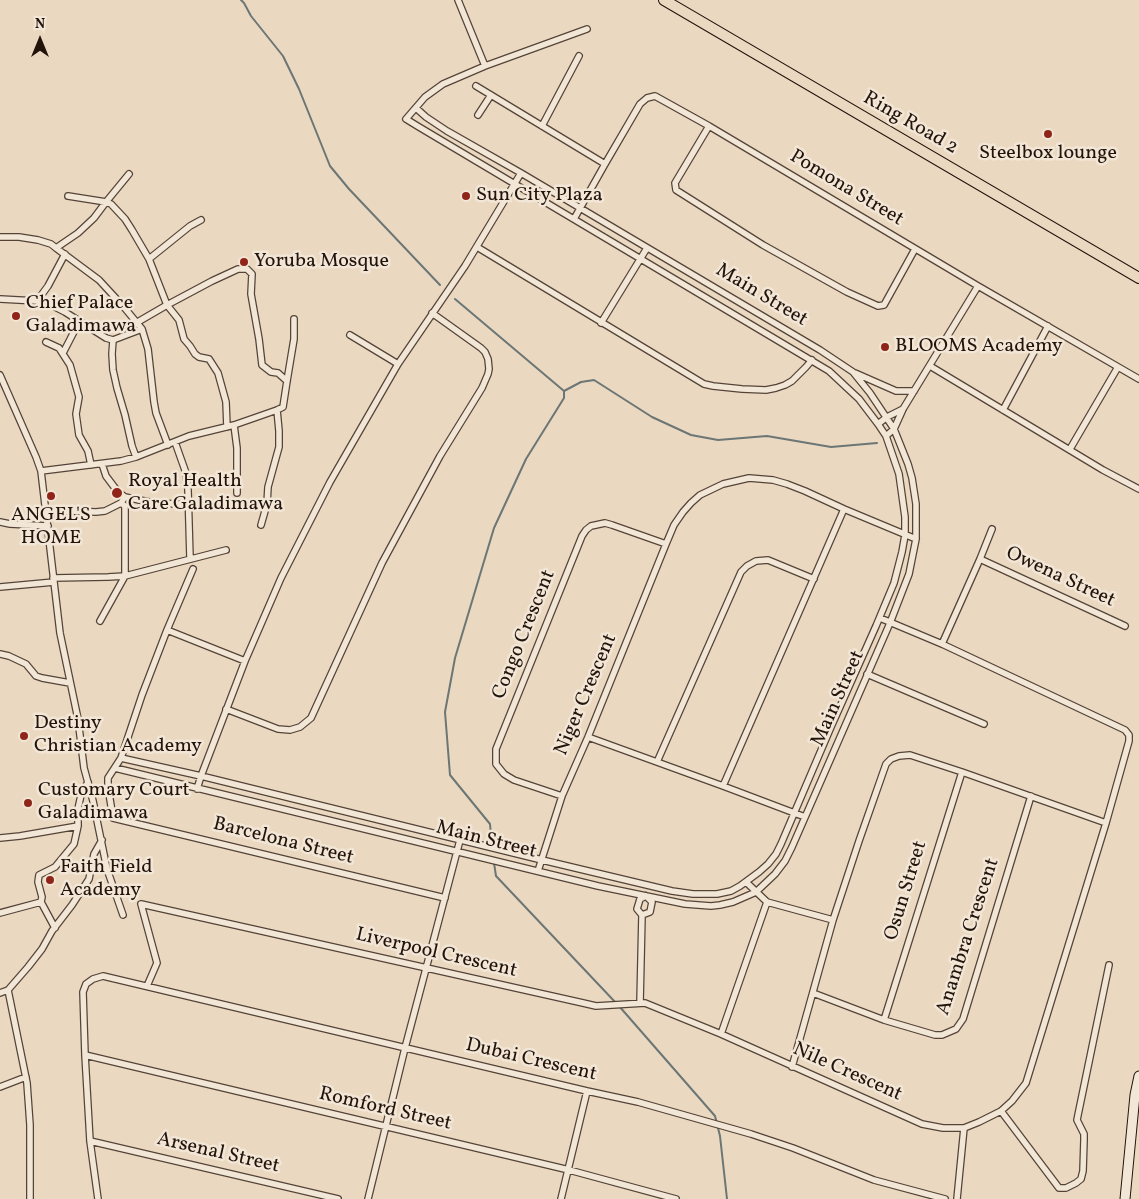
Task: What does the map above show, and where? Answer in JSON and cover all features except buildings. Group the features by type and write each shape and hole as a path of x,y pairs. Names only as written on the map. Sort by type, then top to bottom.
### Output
{"main road":[{"name":"Ring Road 2","path":"664,0 1139,278"}],"street":[{"path":"458,0 485,66"},
{"path":"416,108 425,97 443,84 485,66 587,30"},
{"path":"542,126 579,56"},
{"path":"476,86 605,164"},
{"path":"478,115 491,95"},
{"name":"Pomona Street","path":"574,219 640,104 644,100 655,96 1139,379"},
{"name":"Main Street","path":"115,768 646,896 685,904 711,906 733,902 756,892 775,874 785,861 890,623 909,574 916,539 916,504 912,478 903,450 894,429 853,372 820,350 447,131 416,108 406,118 419,128 829,371 867,408 886,436 896,461 902,484 905,516 905,535 896,576 880,618 831,726 781,844 768,864 746,882 731,891 706,895 693,894 542,860 121,758"},
{"path":"708,126 675,183 676,190 763,244 847,292 878,306 884,305 916,249"},
{"path":"441,140 447,131"},
{"path":"483,165 489,155"},
{"path":"197,789 245,661 281,578 330,482 398,364 476,248 521,173"},
{"path":"56,248 94,218 129,174"},
{"path":"68,196 106,202 125,219 149,259 167,305 179,320 184,339 195,354 199,357 210,359 218,372 226,402 227,426"},
{"path":"149,259 185,230 201,220"},
{"path":"0,237 19,237 51,244 99,280 142,329 148,350 156,413 168,445"},
{"path":"476,248 704,384 755,390 776,388 792,381 812,360"},
{"path":"601,323 647,248"},
{"path":"37,301 48,286 65,254"},
{"path":"136,323 212,281 238,269 250,271 252,274 251,294 262,365 271,372 278,373 287,381"},
{"path":"886,436 894,429 902,409 978,286"},
{"path":"0,299 37,301 53,306 106,338 113,340 142,329"},
{"path":"226,709 278,730 290,730 300,727 312,718 382,562 440,456 482,388 488,374 488,359 485,352 432,313"},
{"path":"41,472 113,463 136,457 189,436 234,425 282,407 294,339 294,319"},
{"path":"63,353 78,322"},
{"path":"1002,410 1048,326"},
{"path":"350,335 398,364"},
{"path":"113,340 113,370 116,388 136,457"},
{"path":"46,342 57,346 70,365 79,401 76,414 79,435 88,451 92,465"},
{"path":"930,366 1103,470 1139,489"},
{"path":"1070,449 1118,367"},
{"path":"853,372 896,391 914,391"},
{"path":"0,375 41,472 60,633 78,719 84,768 102,840 107,869 123,915"},
{"path":"878,424 886,417 902,409"},
{"path":"261,525 267,504 268,487 279,447 277,410"},
{"path":"234,425 237,448 237,493"},
{"path":"175,442 186,473 190,558"},
{"path":"102,464 106,476 118,492 125,497 154,503 225,506 237,502 267,504"},
{"name":"Niger Crescent","path":"538,871 562,796 674,525 683,512 700,495 712,488 737,480 760,478 787,484 805,491 916,539"},
{"path":"100,621 125,576 123,504 125,497"},
{"path":"47,513 105,511 123,504 143,501"},
{"path":"724,786 844,509"},
{"path":"0,522 48,526"},
{"name":"Congo Crescent","path":"562,796 514,780 504,774 496,764 496,749 582,536 591,526 605,523 666,544"},
{"path":"942,644 992,529"},
{"path":"0,587 54,580 125,576 226,550"},
{"name":"Owena Street","path":"980,558 1125,626"},
{"path":"657,762 741,572 756,561 768,560 814,579"},
{"path":"115,768 121,758 142,694 167,630 193,569"},
{"path":"880,618 942,644 1125,730 1129,735 1129,741 1106,823 1026,1083 1012,1101 1001,1111 964,1128 957,1199"},
{"path":"167,630 245,661"},
{"path":"0,654 26,664 36,676 70,684"},
{"path":"867,674 984,724"},
{"path":"588,737 805,817"},
{"path":"792,1067 833,920 886,764 891,759 910,755 1106,823"},
{"name":"Barcelona Street","path":"115,768 108,778 113,818 445,898"},
{"name":"Osun Street","path":"884,1020 962,772"},
{"path":"55,928 41,902 42,897 38,882 39,875 55,867 74,844 78,826 79,802 88,782"},
{"name":"Anambra Crescent","path":"813,993 884,1020 935,1035 956,1029 963,1019 1031,796"},
{"path":"0,838 78,826"},
{"path":"0,993 8,990 42,949 72,905 89,878 94,854 102,840"},
{"path":"368,1199 405,1048 460,840"},
{"path":"746,882 767,902 833,920"},
{"path":"640,1003 642,915 637,909 640,899 646,896 649,885"},
{"path":"642,915 650,912 652,902 646,896"},
{"path":"0,913 41,902"},
{"path":"721,1034 767,902"},
{"name":"Liverpool Crescent","path":"147,986 157,963 141,904 590,1005 640,1003 650,1005 721,1034"},
{"path":"1001,1111 1058,1188 1066,1188 1076,1184 1081,1178 1083,1171 1084,1140 1084,1134 1077,1120 1109,965"},
{"name":"Dubai Crescent","path":"85,1055 83,992 86,984 93,979 103,976 638,1102 751,1134 793,1148 874,1180 946,1199"},
{"path":"8,990 26,1077 30,1125 30,1199"},
{"name":"Nile Crescent","path":"721,1034 922,1124 943,1128 964,1128"},
{"path":"85,1055 90,1141 98,1199"},
{"name":"Romford Street","path":"85,1055 569,1170 676,1199"},
{"path":"1125,1199 1135,1095 1139,1076"},
{"path":"0,1087 26,1077"},
{"path":"561,1199 587,1091"},
{"name":"Arsenal Street","path":"90,1141 338,1199"}],"waterway":[{"path":"241,0 251,16 283,56 299,89 330,166 349,189 440,285"},
{"path":"455,299 564,391 564,398 526,459 494,528 455,658 445,712 450,775 490,824 492,846"},
{"path":"564,391 581,382 594,380 652,417 691,435 718,440 767,436 831,447 877,443"},
{"path":"494,863 496,876 616,1003"},
{"path":"619,1006 715,1116 720,1136 727,1199"}],"place":[{"name":"Steelbox lounge","path":"1048,134"},
{"name":"Sun City Plaza","path":"466,196"},
{"name":"Yoruba Mosque","path":"244,262"},
{"name":"Chief Palace Galadimawa","path":"16,316"},
{"name":"BLOOMS Academy","path":"885,347"},
{"name":"Royal Health Care Galadimawa","path":"117,493"},
{"name":"ANGEL'S HOME","path":"51,496"},
{"name":"Destiny Christian Academy","path":"24,736"},
{"name":"Customary Court Galadimawa","path":"28,803"},
{"name":"Faith Field Academy","path":"50,880"}]}
